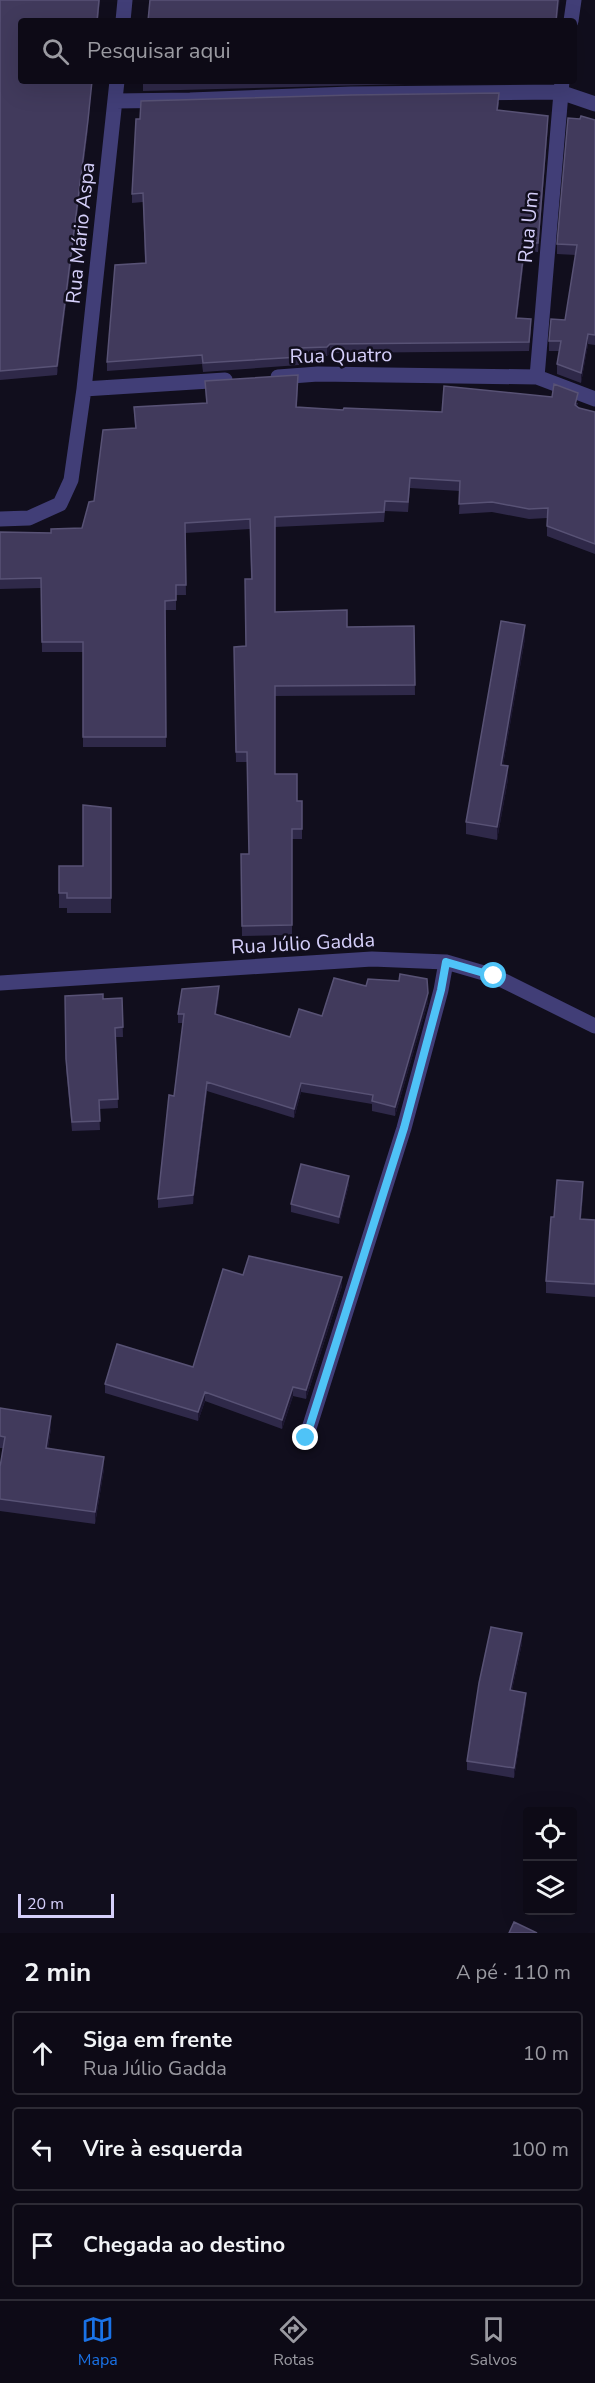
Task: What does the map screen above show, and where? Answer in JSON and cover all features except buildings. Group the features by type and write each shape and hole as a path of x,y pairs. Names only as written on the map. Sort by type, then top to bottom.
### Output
{"street":[{"path":"123,18 125,0"},
{"path":"571,18 574,0"},
{"name":"Rua Mário Aspa","path":"0,519 29,518 60,504 71,480 84,389 117,84"},
{"path":"115,101 561,86 595,104"},
{"name":"Rua Um","path":"537,377 561,86"},
{"name":"Rua Quatro","path":"259,378 318,374 537,377 595,399"},
{"path":"84,389 236,379"},
{"name":"Rua Júlio Gadda","path":"0,983 372,959 446,962 494,976 595,1026"},
{"path":"306,1438 404,1128 441,990 446,962"}],"route":[{"path":"306,1438 404,1128 441,990 446,962 494,976"}]}
